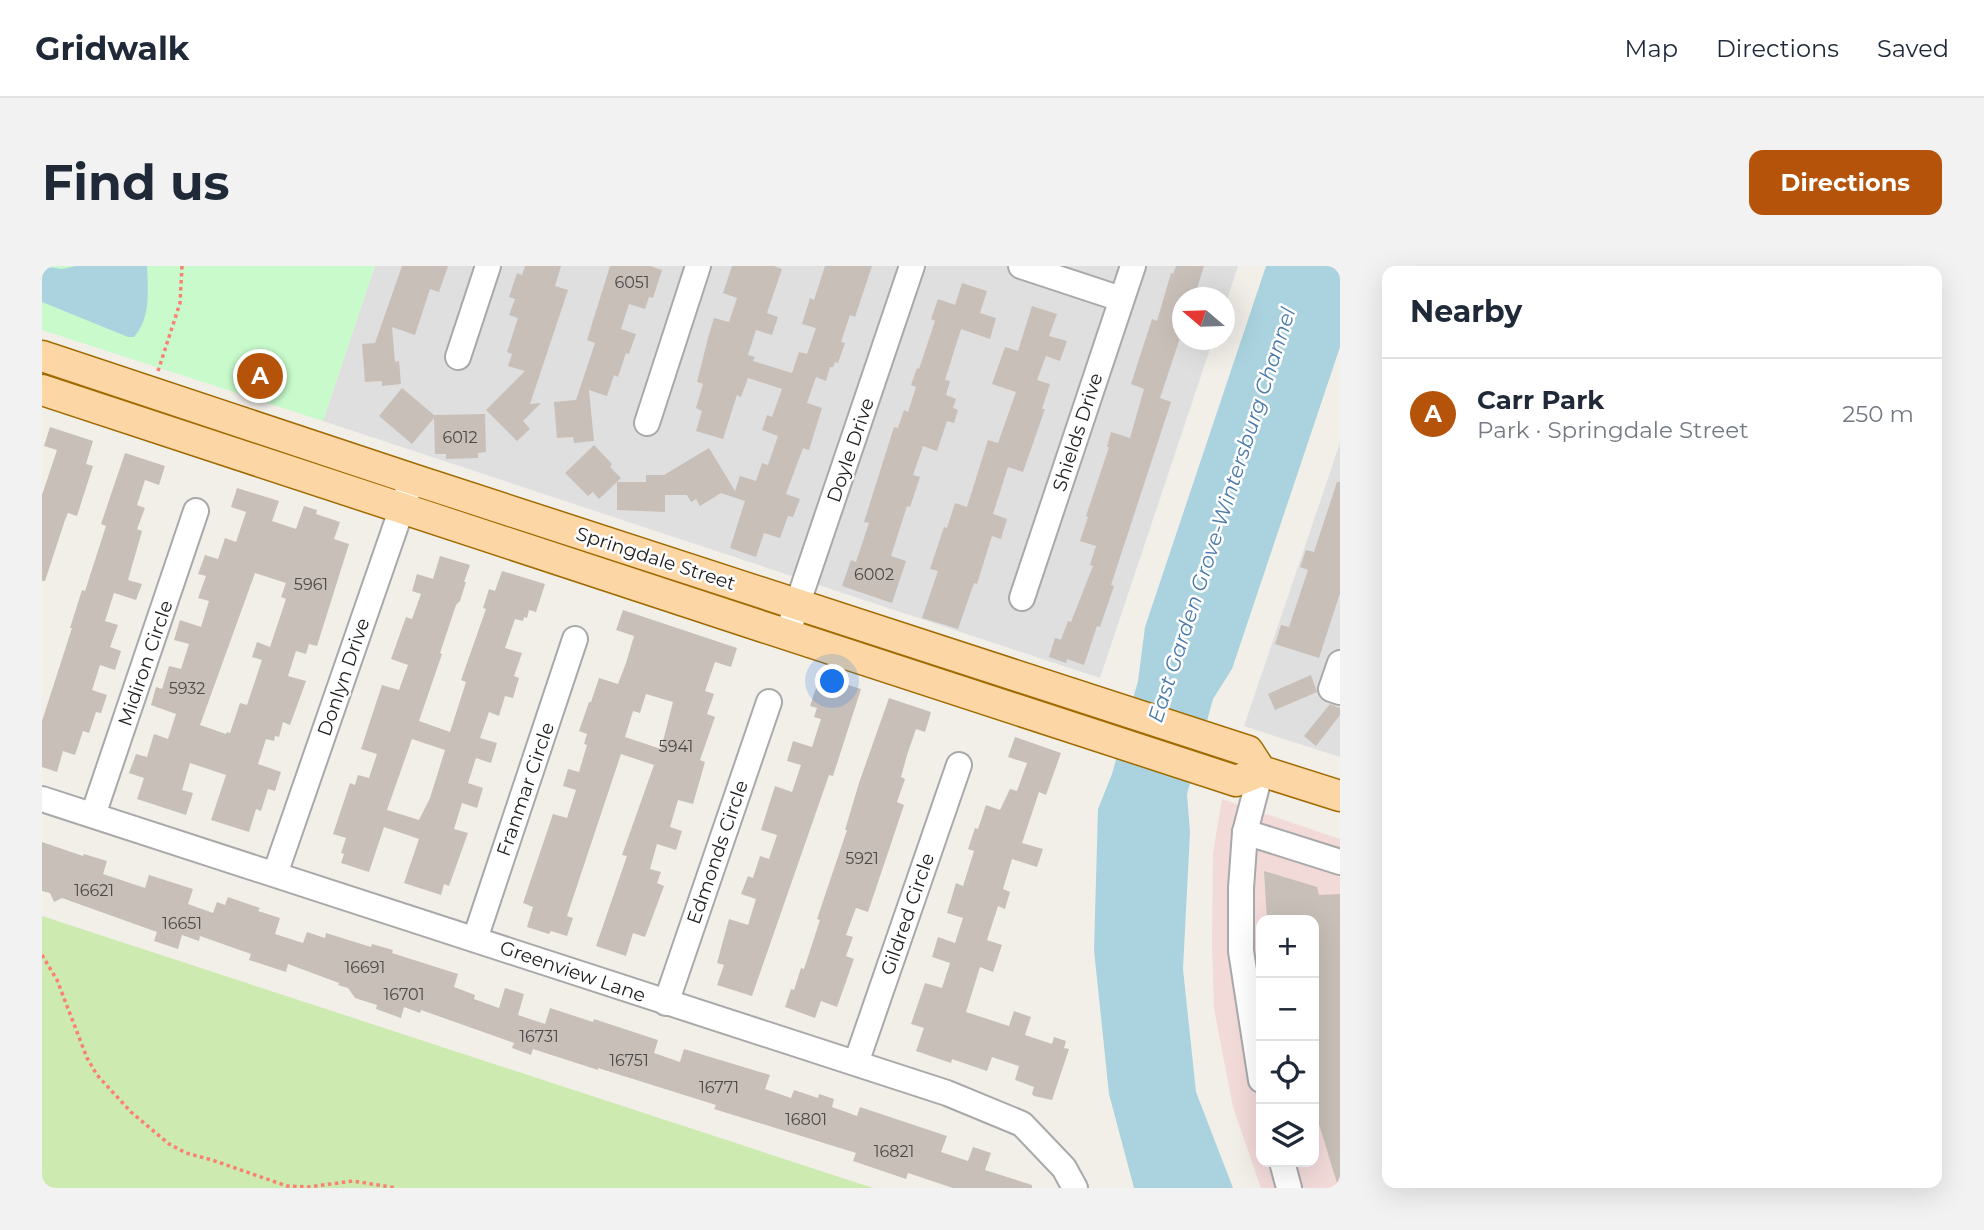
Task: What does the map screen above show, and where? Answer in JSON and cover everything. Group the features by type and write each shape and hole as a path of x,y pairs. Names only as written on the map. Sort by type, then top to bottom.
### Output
{"main road":[{"name":"Springdale Street","path":"42,356 1248,751 1261,771"},
{"name":"Springdale Street","path":"42,390 1236,781 1261,771 1340,796"}],"street":[{"path":"458,357 488,266"},
{"path":"647,423 698,266"},
{"name":"Doyle Drive","path":"787,634 912,266"},
{"path":"1021,266 1121,299"},
{"name":"Shields Drive","path":"1022,598 1133,266"},
{"name":"Donlyn Drive","path":"275,874 412,479"},
{"name":"Midiron Circle","path":"93,815 196,511"},
{"name":"Franmar Circle","path":"475,939 575,639"},
{"path":"1340,663 1331,689 1340,692"},
{"name":"Edmonds Circle","path":"666,1003 769,702"},
{"name":"Gildred Circle","path":"856,1063 959,765"},
{"path":"1256,1048 1241,951 1241,888 1245,832 1261,771"},
{"name":"Greenview Lane","path":"42,799 947,1093 1022,1124 1064,1168 1075,1188"},
{"path":"1245,832 1340,862"},
{"path":"1283,1167 1289,1188"}],"path":[{"path":"151,393 180,303 182,266"},
{"path":"42,955 57,980 87,1058 97,1075 125,1105 169,1144 186,1153 287,1186 354,1181 397,1188"}],"shaded area":[{"path":"375,266 1238,266 1231,287 1172,287 1172,350 1210,350 1100,678 323,421"},
{"path":"1340,443 1340,757 1244,726"},
{"path":"1222,799 1340,839 1340,1188 1261,1188 1233,1107 1214,1009 1213,853"}],"green space":[{"path":"42,266 375,266 323,421 42,330"},
{"path":"42,916 873,1188 42,1188"}],"water":[{"path":"42,266 62,269 76,266 147,266 146,313 134,337 128,337 42,302"},
{"name":"East Garden Grove-Wintersburg Channel","path":"1266,266 1340,266 1340,347 1232,669 1213,699 1187,794 1190,832 1183,969 1196,1092 1233,1188 1134,1188 1109,1094 1094,950 1098,809 1112,774 1138,681 1145,627"}],"building":[{"path":"402,266 448,266 439,292 430,289 415,335 392,327 395,362 399,361 401,384 382,386 382,381 365,382 362,344 375,343"},
{"path":"525,266 561,266 555,286 568,290 530,404 541,403 523,421 530,429 517,441 486,410 525,371 508,366 512,354 507,352 518,318 509,315 515,299 509,297 517,273 522,275"},
{"path":"610,266 650,266 662,270 653,298 649,297 645,309 629,304 621,329 636,334 618,377 614,375 607,396 589,390 594,441 574,443 573,437 557,438 554,402 576,400 595,343 587,340"},
{"path":"732,266 774,266 782,269 767,313 778,317 772,335 756,330 748,355 755,357 753,361 792,373 799,352 807,354 816,328 802,324 810,298 814,300 825,266 872,266 855,317 850,315 841,342 845,343 838,363 835,362 833,367 830,367 826,381 816,377 807,403 822,408 809,450 803,448 786,494 800,499 793,517 788,516 780,538 764,533 756,557 730,548 745,501 721,493 700,506 696,499 691,502 687,495 665,495 665,512 617,510 617,482 646,482 646,475 664,475 709,448 735,491 740,476 756,481 762,463 768,465 778,436 762,430 767,415 772,417 782,389 748,378 741,397 737,395 723,439 696,431 702,411 696,408 703,384 697,382 714,318 729,322 737,298 723,293"},
{"path":"1176,266 1204,266 1197,287 1172,287 1172,350 1176,350 1160,398 1171,402 1111,585 1114,586 1100,627 1097,626 1084,665 1067,659 1066,663 1049,657 1055,638 1061,640 1068,621 1071,622 1093,566 1090,565 1096,546 1080,541 1088,517 1086,516 1109,447 1111,432 1130,438 1144,389 1131,384 1152,319 1157,321 1171,273 1173,274"},
{"path":"962,283 987,291 980,313 996,318 990,339 961,329 945,380 950,381 946,395 956,399 953,408 958,410 954,423 947,421 937,451 923,446 913,475 920,477 910,507 907,506 891,556 906,561 892,603 842,586 851,560 856,562 869,523 864,522 894,427 898,428 904,410 908,412 916,387 911,385 935,321 931,319 938,299 955,305"},
{"path":"1032,306 1057,314 1049,336 1067,341 1060,361 1046,356 1037,380 1050,384 1042,409 1045,409 1023,472 1008,467 993,514 1007,519 1001,539 992,536 977,584 974,583 958,629 922,618 938,571 930,569 955,503 967,507 988,440 998,443 1016,392 992,384 1005,347 1018,351"},
{"path":"402,388 434,415 485,414 486,452 478,453 478,458 446,459 446,454 435,454 434,418 412,444 379,416"},
{"path":"50,427 93,441 86,464 93,466 77,516 68,513 45,581 42,581 42,495 57,450 44,446"},
{"path":"594,445 621,478 599,499 593,492 588,496 565,473"},
{"path":"125,453 165,466 159,485 145,480 137,505 145,508 137,529 142,531 128,580 142,584 136,600 114,593 105,621 118,625 110,647 121,651 115,670 100,665 92,690 107,695 101,713 96,712 89,733 83,731 75,755 63,751 57,772 42,767 42,721 82,590 85,591 106,526 101,524"},
{"path":"1337,482 1340,482 1340,593 1319,658 1275,644 1281,625 1289,627 1308,570 1300,567 1306,550 1314,552"},
{"path":"237,488 279,501 272,521 296,529 304,506 317,510 316,514 340,522 334,539 349,544 317,646 309,644 306,654 296,651 288,676 306,681 290,725 283,722 279,737 275,736 274,741 266,739 258,764 281,772 275,791 268,789 261,811 256,809 249,832 211,820 226,775 190,763 182,790 193,793 186,815 137,799 144,778 129,773 136,754 147,757 154,734 168,739 176,714 151,705 156,687 162,689 169,666 181,669 189,644 174,640 180,620 201,627 209,601 198,598 206,576 198,574 205,555 218,559 225,538 236,542 246,512 231,507","holes":["255,573 286,583 281,597 286,599 270,647 257,642 252,657 262,660 247,705 240,703 230,733 200,725"]},
{"path":"440,556 470,565 419,721 450,732 466,682 461,680 486,609 483,608 489,589 495,591 502,571 545,584 536,612 529,610 523,621 515,619 505,648 522,653 514,676 519,678 513,698 505,696 499,716 489,712 480,738 497,743 491,763 476,758 468,783 483,788 477,808 462,803 454,829 468,833 449,886 444,884 441,895 404,883 419,839 384,827 369,872 341,863 346,838 333,834 350,783 355,785 358,775 369,778 377,754 361,749 382,685 399,690 408,665 391,659 406,617 412,619 421,594 412,591 417,574 433,579","holes":["412,739 445,750 430,798 419,820 387,810"]},
{"path":"623,610 737,648 731,667 715,662 705,691 714,694 707,714 715,717 700,760 705,762 693,804 678,800 670,827 682,831 676,850 657,844 650,869 661,872 657,883 664,886 645,937 633,933 626,956 596,946 627,856 622,855 654,765 621,754 567,916 573,918 567,936 527,927 533,907 523,903 553,814 567,818 576,790 563,786 568,769 579,772 587,745 584,744 587,734 579,731 599,678 618,684 626,663 634,636 616,630","holes":["646,694 673,702 661,749 625,737 633,711 640,713"]},
{"path":"1311,675 1317,692 1275,710 1268,694"},
{"path":"820,676 861,689 833,776 829,775 752,996 717,985 724,965 717,963 729,919 748,925 756,899 741,894 748,876 753,878 760,856 769,859 777,835 761,830 775,786 792,792 801,765 787,761 793,741 812,747 821,719 814,717 817,708 810,706"},
{"path":"889,698 931,712 925,732 916,729 907,755 901,777 905,779 897,802 904,805 868,912 856,908 846,935 853,937 846,956 854,959 837,1007 821,1001 815,1018 785,1007 801,968 804,969 859,783"},
{"path":"1330,704 1340,708 1340,715 1316,746 1304,736"},
{"path":"1015,737 1061,753 1046,795 1039,792 1022,843 1043,849 1037,867 1012,859 1003,889 1010,892 1005,909 998,906 987,940 1002,945 993,972 980,967 966,1012 1009,1026 1014,1011 1031,1017 1025,1035 1052,1044 1054,1037 1066,1041 1064,1048 1069,1049 1052,1100 1034,1096 1034,1087 1015,1080 1019,1066 992,1057 987,1071 916,1051 924,1028 911,1024 925,983 942,988 950,963 932,957 938,937 955,943 963,918 947,913 956,883 963,886 974,851 968,849 975,828 978,829 986,805 1000,810 1010,789 1017,791 1027,763 1008,757"},
{"path":"42,842 107,861 103,874 145,888 149,875 193,889 188,904 213,913 217,902 225,905 228,897 260,908 258,911 280,918 275,934 303,943 307,932 325,938 326,933 371,947 372,944 393,950 392,953 458,974 454,987 475,995 474,999 499,1008 505,988 524,994 518,1015 545,1024 550,1008 593,1022 594,1019 658,1040 654,1053 680,1062 684,1049 770,1075 765,1089 791,1098 794,1090 818,1098 819,1094 834,1099 832,1107 857,1116 860,1107 947,1136 941,1152 968,1161 973,1147 991,1153 985,1170 1032,1185 1032,1188 953,1188 908,1173 906,1179 853,1161 856,1153 714,1109 716,1105 598,1068 533,1049 531,1055 512,1048 514,1043 421,1010 420,1013 404,1007 401,1018 376,1009 377,1005 355,998 348,988 338,985 339,983 288,964 286,972 249,960 251,954 200,936 199,941 182,935 178,949 154,941 157,932 62,898 54,902 50,893 42,891"},
{"path":"1264,871 1317,887 1319,895 1340,894 1340,1183 1337,1183 1319,1124 1319,915 1267,915"}],"place":[{"name":"Carr Park","path":"260,376"}]}
